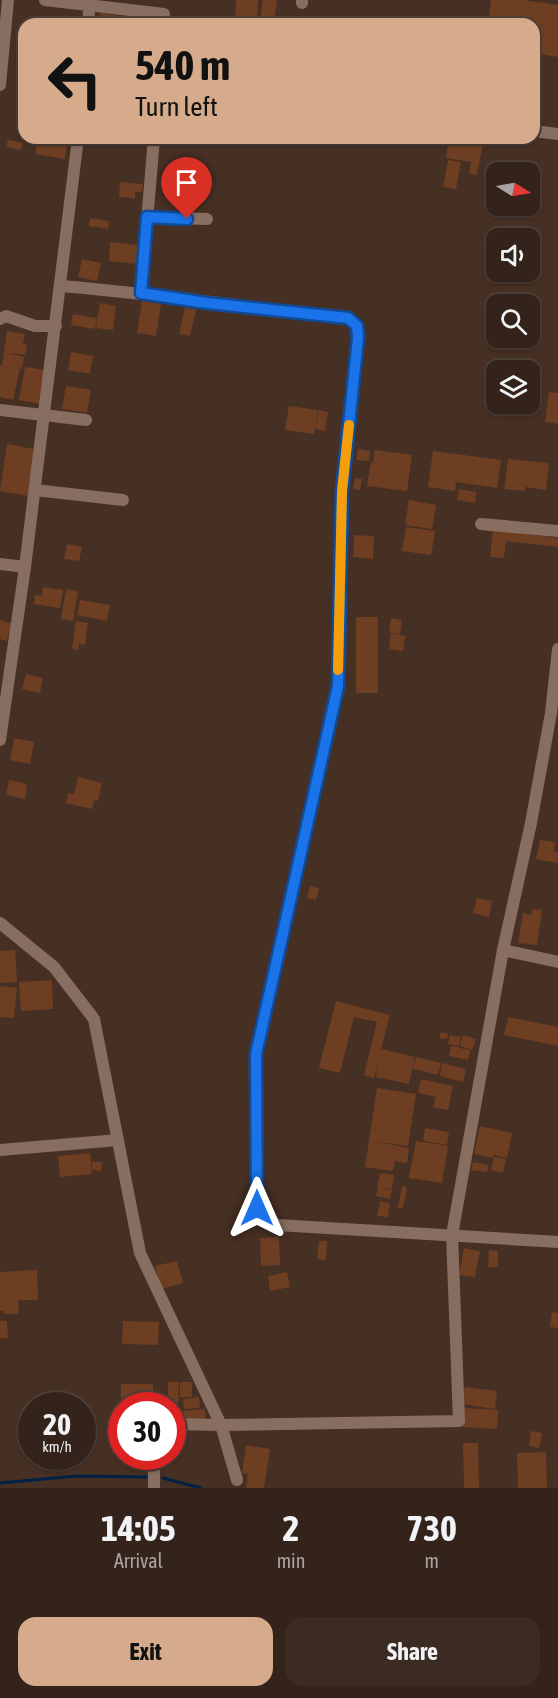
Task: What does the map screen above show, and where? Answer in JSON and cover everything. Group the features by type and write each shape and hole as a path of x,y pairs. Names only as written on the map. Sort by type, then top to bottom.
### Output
{"street":[{"path":"0,77 8,0"},
{"path":"45,0 89,2 164,14 164,18"},
{"path":"88,18 89,2"},
{"path":"540,132 558,134"},
{"path":"0,740 35,490 77,144"},
{"path":"141,293 153,144"},
{"path":"147,217 207,219"},
{"path":"61,286 141,293 207,303 348,318 357,326 358,338 342,491 338,686 256,1054 257,1208 277,1225 558,1242"},
{"path":"0,318 6,316 35,327 56,326"},
{"path":"0,410 86,420"},
{"path":"35,490 123,500"},
{"path":"481,525 558,531"},
{"path":"0,564 25,567"},
{"path":"186,1424 459,1421 452,1234 503,950 554,723 558,649"},
{"path":"0,923 54,968 94,1019 140,1253 221,1425 237,1480"},
{"path":"503,950 558,962"},
{"path":"0,1150 118,1140"},
{"path":"154,1470 154,1488"}],"building":[{"path":"236,0 258,0 257,18 235,17"},
{"path":"263,0 277,0 274,18 260,18"},
{"path":"491,0 523,0 558,5 558,57 540,54 540,18 489,18"},
{"path":"100,13 127,17 127,18 100,18"},
{"path":"8,140 23,144 21,150 6,147"},
{"path":"37,144 67,144 65,159 35,154"},
{"path":"448,144 483,144 477,175 469,174 471,162 446,158"},
{"path":"448,160 461,162 456,189 443,187"},
{"path":"120,182 143,184 142,192 135,192 135,198 119,197"},
{"path":"90,218 109,221 108,229 89,226"},
{"path":"110,242 138,245 136,264 109,261"},
{"path":"82,259 101,263 97,281 78,277"},
{"path":"142,301 161,304 156,336 137,333"},
{"path":"100,303 116,306 113,330 96,328"},
{"path":"185,307 196,310 190,336 179,334"},
{"path":"73,314 97,318 95,329 71,325"},
{"path":"7,331 25,334 23,344 27,345 25,355 8,353 24,357 22,369 9,366 20,369 13,400 0,397 0,365 2,366"},
{"path":"71,352 93,356 90,374 68,370"},
{"path":"25,367 45,370 40,404 19,400"},
{"path":"66,386 91,390 87,413 62,409"},
{"path":"549,392 558,393 558,424 545,422"},
{"path":"289,406 318,410 314,434 285,430"},
{"path":"319,410 328,412 325,431 315,429"},
{"path":"7,444 39,450 29,496 0,491"},
{"path":"358,449 370,451 369,461 356,460"},
{"path":"375,450 412,455 407,491 367,486"},
{"path":"433,451 501,460 497,488 456,482 455,491 428,487"},
{"path":"508,459 549,463 546,490 525,487 525,491 504,489"},
{"path":"355,478 362,479 360,490 353,489"},
{"path":"459,489 476,492 475,503 457,500"},
{"path":"409,500 436,505 432,529 405,525"},
{"path":"406,527 435,531 431,555 402,551"},
{"path":"493,530 558,538 558,547 506,541 504,558 490,557"},
{"path":"354,535 374,536 373,559 353,557"},
{"path":"67,544 82,547 79,561 64,559"},
{"path":"43,587 63,590 60,608 34,604 35,595 42,596"},
{"path":"66,589 78,591 73,621 61,619"},
{"path":"80,600 110,605 107,621 77,615"},
{"path":"356,617 378,617 378,693 356,693"},
{"path":"391,618 402,620 400,634 389,632"},
{"path":"0,620 11,623 7,641 0,639"},
{"path":"76,621 88,623 85,645 79,644 78,650 72,649"},
{"path":"391,633 405,636 403,651 389,649"},
{"path":"26,674 43,678 40,693 22,689"},
{"path":"14,738 34,742 30,764 10,760"},
{"path":"78,777 102,783 98,801 94,800 92,809 66,803 68,793 74,794"},
{"path":"9,780 27,784 25,799 6,795"},
{"path":"540,840 555,842 554,852 558,852 558,863 536,859"},
{"path":"310,886 319,888 316,900 307,898"},
{"path":"477,898 492,901 489,917 473,913"},
{"path":"532,909 542,910 537,945 518,943 523,913 531,915"},
{"path":"15,950 17,982 0,983 0,951"},
{"path":"52,980 53,1009 21,1011 19,982"},
{"path":"0,986 17,988 14,1018 0,1017"},
{"path":"336,1001 390,1015 381,1049 415,1057 409,1084 376,1077 378,1063 374,1078 364,1075 377,1022 354,1017 340,1073 319,1068"},
{"path":"508,1017 558,1027 558,1046 504,1035"},
{"path":"440,1033 447,1033 448,1038 440,1039"},
{"path":"450,1035 461,1037 459,1046 448,1044"},
{"path":"463,1035 476,1039 472,1050 460,1046"},
{"path":"451,1046 470,1050 468,1060 449,1056"},
{"path":"416,1057 441,1063 438,1075 413,1069"},
{"path":"442,1063 466,1069 463,1082 440,1076"},
{"path":"421,1079 453,1086 448,1110 433,1107 436,1097 418,1093"},
{"path":"377,1088 416,1094 408,1146 372,1141 409,1148 407,1163 395,1161 393,1171 365,1167"},
{"path":"480,1126 512,1133 507,1158 474,1154"},
{"path":"425,1128 449,1132 447,1145 423,1141"},
{"path":"416,1141 448,1146 442,1183 409,1178"},
{"path":"90,1153 92,1174 60,1177 58,1156"},
{"path":"494,1157 506,1159 503,1173 491,1170"},
{"path":"92,1162 102,1162 101,1171 92,1170"},
{"path":"473,1162 488,1165 487,1172 471,1170"},
{"path":"380,1173 394,1175 392,1189 377,1187"},
{"path":"402,1186 407,1187 403,1208 398,1208"},
{"path":"378,1187 392,1190 390,1199 376,1196"},
{"path":"380,1201 390,1203 388,1217 377,1216"},
{"path":"279,1237 280,1265 261,1266 260,1238"},
{"path":"319,1241 327,1241 326,1260 317,1259"},
{"path":"464,1248 480,1251 475,1277 459,1275"},
{"path":"489,1250 498,1251 498,1267 488,1267"},
{"path":"177,1261 183,1283 161,1289 155,1266"},
{"path":"37,1270 38,1300 18,1300 19,1314 4,1314 4,1311 0,1311 0,1272"},
{"path":"287,1272 290,1287 270,1291 268,1276"},
{"path":"552,1312 558,1313 558,1328 550,1327"},
{"path":"0,1321 7,1321 8,1338 0,1338"},
{"path":"123,1321 159,1322 158,1345 122,1344"},
{"path":"168,1382 179,1382 179,1392 168,1392"},
{"path":"180,1382 192,1382 192,1397 186,1397 186,1392 180,1392"},
{"path":"121,1384 153,1384 153,1392 121,1392"},
{"path":"465,1387 497,1391 495,1409 462,1404"},
{"path":"199,1397 200,1408 186,1409 186,1399"},
{"path":"464,1408 498,1410 497,1429 463,1427"},
{"path":"205,1409 206,1420 186,1421 186,1411"},
{"path":"531,1431 542,1433 539,1448 529,1446"},
{"path":"463,1443 478,1443 479,1488 464,1488"},
{"path":"246,1445 270,1449 264,1488 246,1488 248,1474 242,1473"},
{"path":"546,1452 547,1488 518,1488 517,1453"}],"waterway":[{"path":"0,1483 77,1476 146,1477"},
{"path":"163,1478 201,1488"}],"slow traffic":[{"path":"338,670 342,491 349,425"}],"route":[{"path":"187,219 147,217 141,293 207,303 348,318 357,326 358,338 342,491 338,686 256,1054 257,1208"}]}
